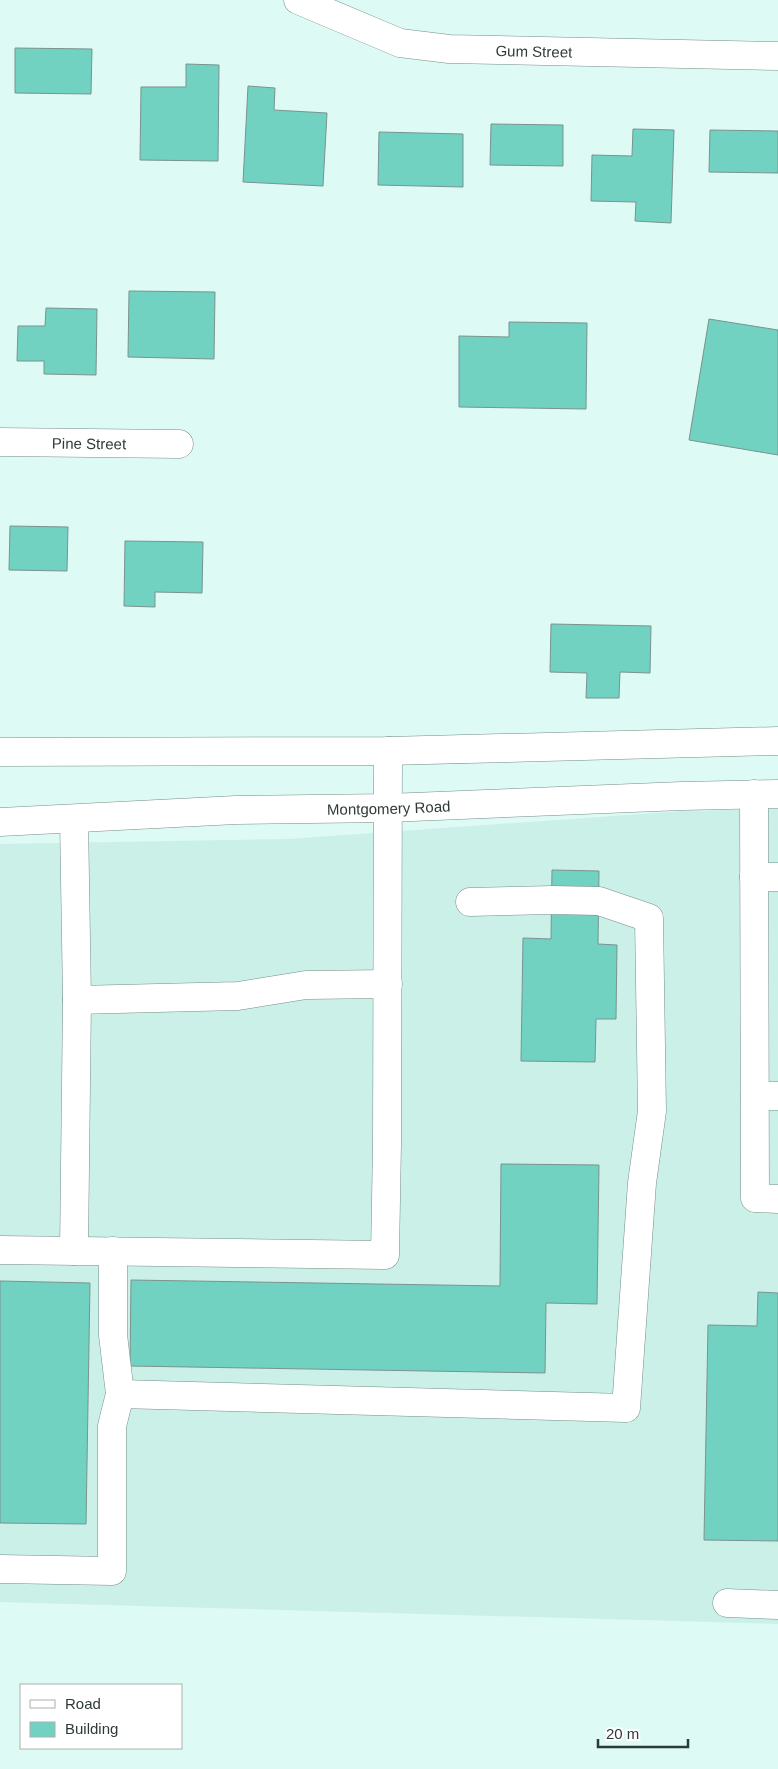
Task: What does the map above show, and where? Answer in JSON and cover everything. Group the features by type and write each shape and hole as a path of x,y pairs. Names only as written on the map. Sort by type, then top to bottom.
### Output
{"main road":[{"name":"Gum Street","path":"298,0 400,43 449,49 778,56"},
{"name":"Pine Street","path":"0,442 179,444"},
{"path":"0,752 388,751 778,741"},
{"path":"0,1250 385,1255 388,1144 388,751"},
{"path":"766,794 766,1096 755,1198 778,1199"},
{"name":"Montgomery Road","path":"0,822 236,810 388,808 766,794"},
{"path":"74,818 77,1000 74,1251"},
{"path":"120,1394 626,1408 642,1183 652,1111 649,918 599,901 470,902"},
{"path":"77,1000 238,996 306,985 388,984"},
{"path":"0,1569 112,1571 112,1426 120,1394 113,1335 113,1251"},
{"path":"727,1604 778,1605"}],"shaded area":[{"path":"778,809 778,1624 0,1602 0,844 289,839 683,811"}],"building":[{"path":"15,48 92,49 91,94 15,93"},
{"path":"186,64 219,65 218,161 140,160 141,87 186,87"},
{"path":"248,86 275,88 274,110 327,113 323,186 243,182"},
{"path":"491,124 563,125 563,166 490,165"},
{"path":"633,129 674,130 671,223 635,221 636,202 591,201 592,155 632,156"},
{"path":"710,130 778,131 778,173 709,172"},
{"path":"379,132 463,134 463,187 378,185"},
{"path":"129,291 215,292 214,359 128,357"},
{"path":"46,308 97,309 96,375 44,374 44,361 17,361 18,326 45,326"},
{"path":"709,319 778,330 778,455 689,440"},
{"path":"509,322 587,323 586,409 459,407 459,336 509,337"},
{"path":"10,526 68,527 67,571 9,570"},
{"path":"125,541 203,542 202,593 155,592 155,607 124,606"},
{"path":"551,624 651,626 650,673 620,672 619,698 586,698 587,673 550,672"},
{"path":"552,870 599,871 598,944 617,945 616,1019 596,1019 595,1062 521,1061 523,938 551,939"},
{"path":"501,1164 599,1165 597,1304 546,1303 545,1373 130,1366 131,1280 500,1286"},
{"path":"0,1281 90,1283 86,1524 0,1523"},
{"path":"758,1292 778,1293 778,1541 704,1540 708,1325 757,1326"}]}
